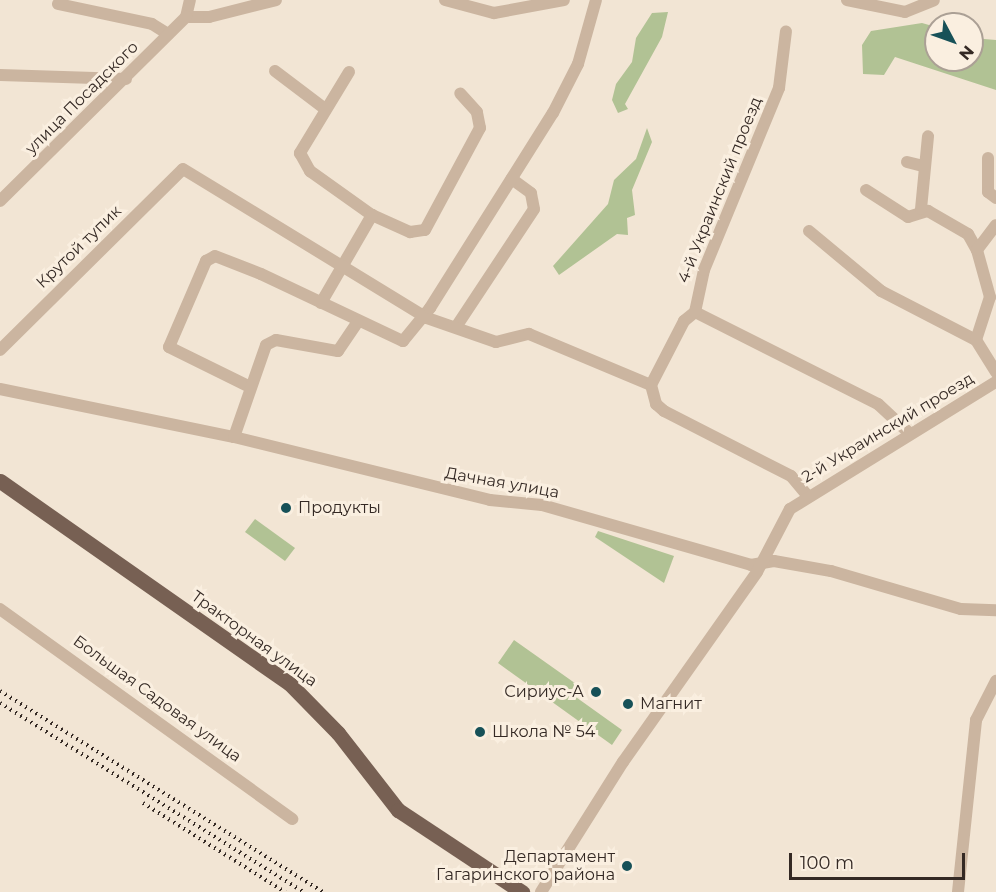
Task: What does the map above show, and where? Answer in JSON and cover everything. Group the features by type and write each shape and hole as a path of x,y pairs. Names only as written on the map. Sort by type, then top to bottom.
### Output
{"main road":[{"name":"Тракторная улица","path":"0,481 289,683 338,733 398,810 522,892"}],"street":[{"path":"190,0 186,17 208,17 276,0"},
{"path":"445,0 494,13 564,0"},
{"path":"248,386 169,347 206,261 215,256 321,303 357,323 403,341 422,316 512,179 578,64 596,0"},
{"path":"848,0 905,12 918,12 934,0"},
{"path":"58,4 152,24 168,34"},
{"name":"улица Посадского","path":"0,201 126,79 186,17"},
{"name":"4-й Украинский проезд","path":"651,385 684,321 694,312 704,270 779,88 786,32"},
{"path":"275,71 325,109"},
{"path":"349,72 300,153 310,171 372,215 410,232 425,230 480,128 477,112 460,93"},
{"path":"0,75 126,79"},
{"path":"921,209 923,166 928,136"},
{"path":"988,158 988,192 996,198"},
{"path":"907,162 923,166"},
{"name":"Крутой тупик","path":"0,350 183,169 343,264"},
{"path":"456,327 534,209 531,193 512,179"},
{"path":"866,190 908,217 921,209"},
{"path":"921,209 968,234 977,250 990,297 976,340"},
{"path":"321,303 372,215"},
{"path":"977,250 996,225"},
{"path":"809,231 881,291 976,340 996,372"},
{"path":"343,264 422,316 496,342 529,334 651,385 656,404 664,411 791,476 807,495"},
{"path":"694,312 878,404 908,432"},
{"path":"234,437 248,386 271,340 338,351 357,323"},
{"name":"2-й Украинский проезд","path":"541,892 761,564 776,527 807,495 866,464 908,432 996,382"},
{"name":"Дачная улица","path":"0,389 234,437 395,479 542,505 761,564 853,576 961,609 996,610"},
{"name":"Большая Садовая улица","path":"0,609 292,819"},
{"path":"957,892 976,720 996,681"}],"green space":[{"path":"668,12 662,37 625,104 628,109 618,113 612,100 616,84 632,62 636,38 652,13"},
{"path":"924,24 924,66 895,57 884,75 863,74 862,45 871,31"},
{"path":"984,39 996,40 996,90 941,72 984,72"},
{"path":"647,128 652,142 632,190 635,215 627,218 628,235 617,234 559,275 553,266 608,204 614,180 636,159"},
{"path":"255,519 295,548 285,561 245,532"},
{"path":"598,531 674,556 664,583 595,537"},
{"path":"514,640 579,686 573,695 622,730 612,745 498,663"}],"railway":[{"path":"0,691 323,892"},
{"path":"0,703 304,892"},
{"path":"143,803 285,892"}],"place":[{"name":"Продукты","path":"286,508"},
{"name":"Сириус-А","path":"596,692"},
{"name":"Магнит","path":"628,704"},
{"name":"Школа № 54","path":"480,732"},
{"name":"Департамент Гагаринского района","path":"627,866"}]}
